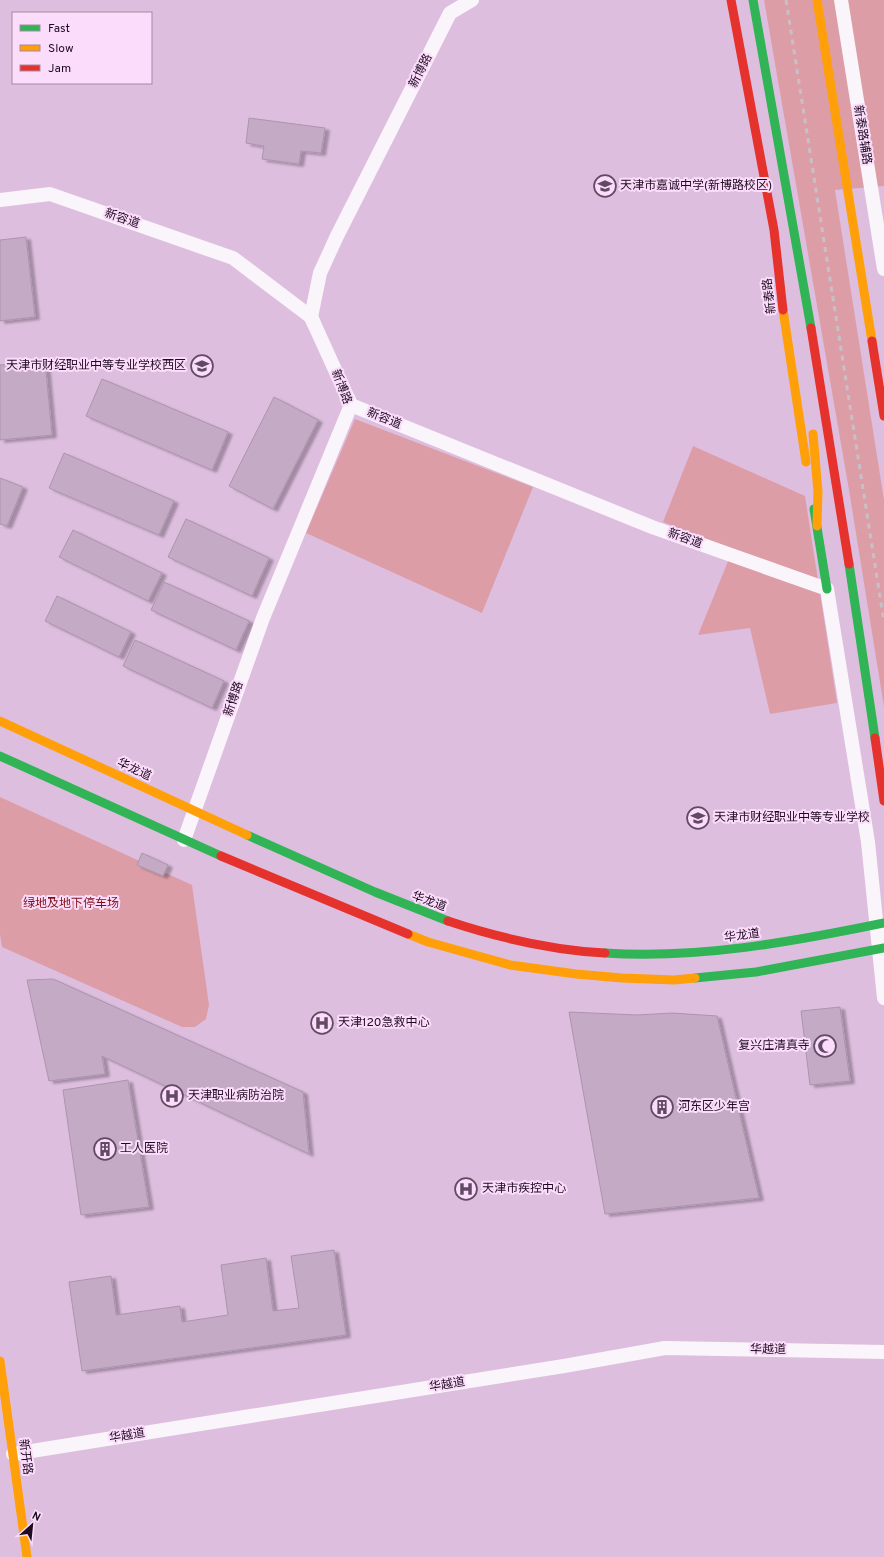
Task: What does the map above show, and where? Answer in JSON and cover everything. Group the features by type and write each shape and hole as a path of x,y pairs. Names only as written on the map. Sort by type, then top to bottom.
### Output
{"main road":[{"name":"新泰路","path":"731,0 774,230 787,342 827,589"},
{"path":"753,0 787,184 842,522 884,802"},
{"path":"817,0 884,416"},
{"path":"798,254 798,308"},
{"path":"812,426 818,478 817,526"},
{"name":"华龙道","path":"0,721 195,812 399,903 473,930 509,939 585,952 619,954 692,953 881,936"},
{"path":"0,756 184,840 384,925 428,942 496,962 543,970 622,978 674,980 756,972 881,936"},
{"name":"新开路","path":"0,1361 27,1557"}],"street":[{"name":"新博路","path":"311,317 320,273 450,13 472,0"},
{"name":"新泰路辅路","path":"840,0 884,270"},
{"name":"新容道","path":"0,200 50,194 233,258 311,317 317,331"},
{"name":"新博路","path":"184,840 263,618 351,406 317,331"},
{"name":"新容道","path":"351,406 652,527 827,589"},
{"path":"827,589 861,791 881,936 884,998"},
{"name":"华越道","path":"13,1454 556,1367 665,1348 884,1352"}],"green space":[{"path":"764,0 884,0 884,186 835,190 884,500 884,707 849,490"},
{"path":"355,419 533,487 482,613 306,533"},
{"path":"693,446 805,496 837,703 770,714 750,628 698,635 733,549 663,522"},
{"name":"绿地及地下停车场","path":"0,797 192,885 209,1005 206,1019 195,1027 182,1027 2,947 0,934"}],"building":[{"path":"249,118 325,128 321,153 301,151 299,164 262,159 264,146 246,143"},
{"path":"26,237 35,317 0,321 0,240"},
{"path":"45,361 52,435 0,440 0,365"},
{"path":"102,379 228,432 212,470 86,416"},
{"path":"274,397 318,420 273,509 229,486"},
{"path":"64,453 174,501 159,535 49,488"},
{"path":"0,478 23,487 7,526 0,524"},
{"path":"186,519 269,558 252,596 168,557"},
{"path":"73,530 162,573 148,601 59,557"},
{"path":"164,582 249,621 236,650 151,610"},
{"path":"57,596 131,632 119,657 45,621"},
{"path":"135,640 224,681 212,708 123,666"},
{"path":"142,853 168,865 163,876 137,865"},
{"path":"53,979 303,1092 309,1154 102,1056 105,1074 49,1081 27,980"},
{"name":"复兴庄清真寺","path":"840,1007 850,1081 810,1085 801,1011"},
{"name":"河东区少年宫","path":"569,1012 637,1015 672,1013 717,1016 759,1198 605,1214"},
{"name":"工人医院","path":"128,1080 149,1207 81,1215 63,1090"},
{"path":"334,1250 346,1335 82,1371 69,1282 111,1276 116,1315 180,1306 182,1322 228,1315 221,1265 266,1258 273,1311 299,1308 291,1256"}],"railway":[{"path":"786,0 884,622"}],"traffic: fast":[{"path":"753,0 811,328"},
{"path":"814,509 827,589"},
{"path":"849,564 875,738"},
{"path":"0,756 221,856"},
{"path":"247,835 375,892 448,921"},
{"path":"605,953 675,954 710,951 815,937 884,923"},
{"path":"695,978 756,972 884,948"}],"traffic: slow":[{"path":"817,0 872,341"},
{"path":"783,310 806,462"},
{"path":"813,434 818,492 817,526"},
{"path":"0,721 247,835"},
{"path":"408,934 428,942 510,965 576,974 622,978 674,980 695,978"},
{"path":"0,1361 27,1557"}],"traffic: jam":[{"path":"731,0 774,230 783,310"},
{"path":"811,328 849,564"},
{"path":"872,341 884,416"},
{"path":"875,738 884,801"},
{"path":"221,856 408,934"},
{"path":"448,921 486,933 525,942 565,949 605,953"}],"place":[{"name":"天津市嘉诚中学(新博路校区)","path":"605,186"},
{"name":"天津市财经职业中等专业学校西区","path":"202,366"},
{"name":"天津市财经职业中等专业学校","path":"698,818"},
{"name":"天津120急救中心","path":"322,1023"},
{"name":"复兴庄清真寺","path":"825,1046"},
{"name":"天津职业病防治院","path":"172,1096"},
{"name":"河东区少年宫","path":"662,1107"},
{"name":"工人医院","path":"105,1149"},
{"name":"天津市疾控中心","path":"466,1189"}]}
